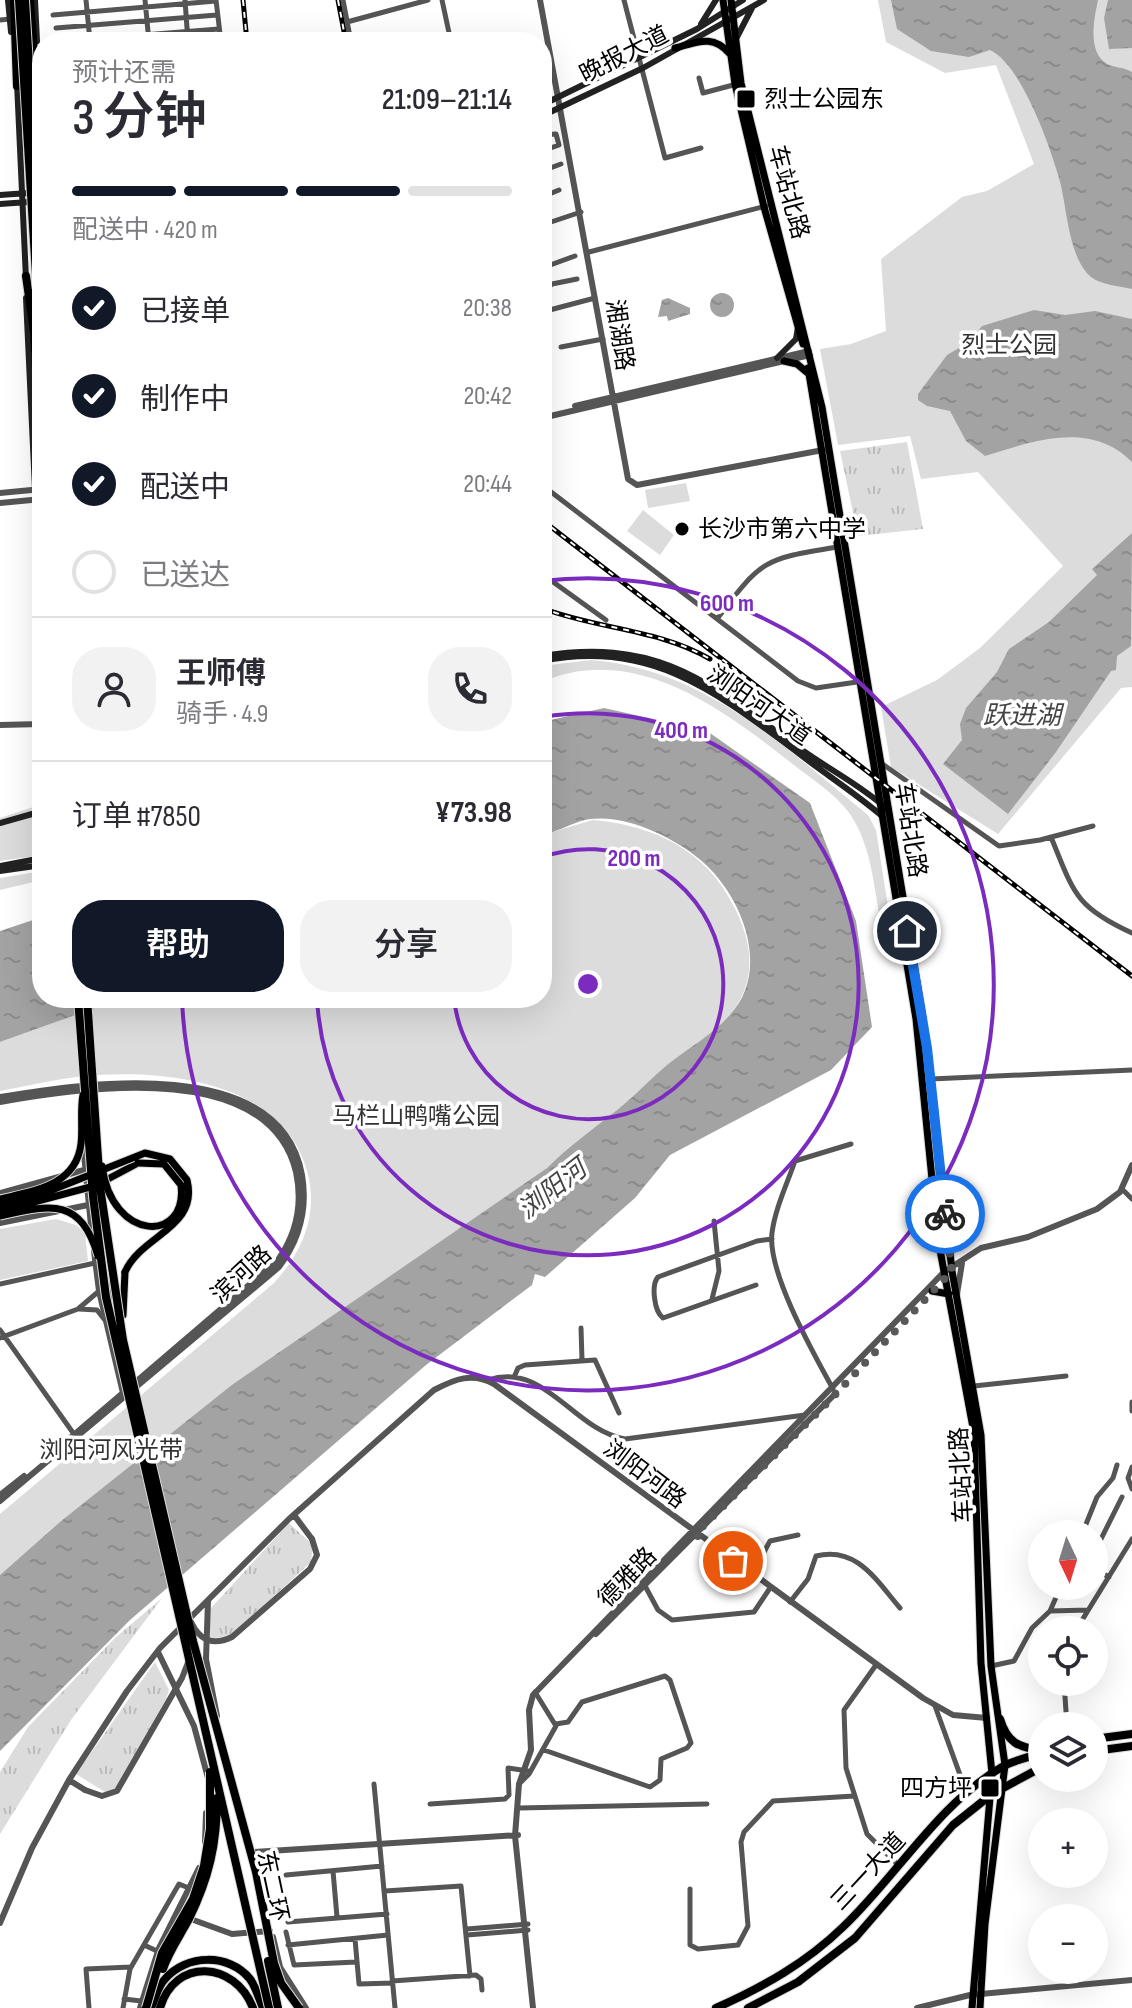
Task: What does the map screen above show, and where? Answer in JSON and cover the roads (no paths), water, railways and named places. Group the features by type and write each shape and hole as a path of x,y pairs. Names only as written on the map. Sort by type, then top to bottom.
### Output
{"highway":[{"path":"17,86 16,58 22,0"},
{"path":"22,0 32,53"},
{"path":"22,0 32,138"},
{"path":"22,0 32,186"},
{"path":"26,276 32,318"},
{"path":"79,1008 98,1263 269,2008"},
{"path":"88,1008 105,1233 126,1353 227,1773 241,1810 274,1963 281,1983 299,2008"},
{"path":"146,2007 162,1953 193,1899 208,1841 212,1785 197,1693"},
{"path":"1000,1719 1010,1741 1028,1749"},
{"path":"1108,1737 1132,1734"},
{"path":"1108,1749 1132,1746"},
{"name":"三一大道","path":"716,2008 753,1992 813,1954 967,1795 1005,1765 1028,1756"},
{"name":"东二环","path":"227,1773 278,2008"},
{"name":"三一大道","path":"754,2007 798,1982 855,1938 941,1837 992,1794 1028,1774"},
{"path":"146,2007 165,1961 204,1887 212,1863 217,1838 217,1782"},
{"path":"146,2007 164,1979 180,1967 197,1960 217,1959 249,1978 263,2008"},
{"path":"160,2008 168,1990 191,1974 216,1971 231,1977 245,1990 253,2008"}],"main road":[{"path":"22,0 10,19 25,193 26,338 32,414"},
{"path":"22,0 32,64"},
{"path":"697,29 716,0"},
{"name":"车站北路","path":"723,0 729,5 730,54 807,353 857,682 879,801 890,824 931,1079 948,1272"},
{"name":"晚报大道","path":"552,100 697,29 729,5 743,0"},
{"name":"晚报大道","path":"552,111 643,68 764,0"},
{"path":"735,44 739,27 754,6"},
{"name":"车站北路","path":"729,20 735,44 738,84"},
{"path":"675,48 713,40 721,43 730,54"},
{"path":"0,195 32,193"},
{"path":"0,204 32,202"},
{"name":"车站北路","path":"767,206 827,438 880,763 884,812 916,1019 933,1202 974,1386 983,1460 991,1666 1005,1765 972,2008"},
{"path":"798,327 796,339 780,359 797,364 809,374"},
{"name":"浏阳河大道","path":"552,657 614,651 688,671 721,689 879,801"},
{"name":"浏阳河大道","path":"552,658 614,657 639,661 686,676 720,694 884,812"},
{"path":"0,823 32,814"},
{"path":"0,868 32,860"},
{"path":"0,868 32,866"},
{"path":"0,1202 48,1186 71,1171 80,1154 83,1087"},
{"path":"0,1213 96,1185 108,1179 117,1173 138,1163 157,1162 164,1164 178,1178 181,1200 171,1218 154,1226 137,1225 121,1215 107,1192 104,1181 94,1098"},
{"path":"0,1202 52,1190 145,1153 161,1155 183,1171 189,1192 184,1214 173,1226 139,1250 125,1272 121,1293 126,1353"},
{"path":"0,1213 49,1206 70,1211 82,1222 98,1263"},
{"path":"932,1291 953,1294"},
{"name":"车站北路","path":"953,1294 974,1433 981,1663 992,1774 975,1995 980,2008"}],"street":[{"path":"86,0 89,32"},
{"path":"343,0 349,32"},
{"path":"347,22 428,0"},
{"path":"442,0 449,32"},
{"name":"湘湖路","path":"540,0 546,32"},
{"path":"624,0 665,158 701,148"},
{"path":"53,15 145,4 216,1 219,32"},
{"path":"185,2 187,32 219,29"},
{"path":"145,4 148,32"},
{"path":"56,28 217,15"},
{"path":"0,20 10,19"},
{"name":"湘湖路","path":"552,68 582,211 628,479 637,485 823,450"},
{"path":"699,78 703,93 738,84"},
{"path":"552,134 556,134 559,145 552,147"},
{"path":"552,167 561,164"},
{"path":"552,193 559,190"},
{"path":"589,252 767,206"},
{"path":"552,222 582,211"},
{"path":"552,264 575,256"},
{"path":"552,284 577,279"},
{"path":"552,309 597,298"},
{"path":"561,347 603,339"},
{"path":"552,414 612,397 807,353"},
{"path":"0,493 32,490"},
{"path":"552,493 798,681 816,688 857,682"},
{"path":"0,503 32,501"},
{"path":"717,619 750,574 765,563 788,555 837,547"},
{"path":"552,581 606,620"},
{"path":"0,725 32,724"},
{"path":"880,763 999,846 1093,826"},
{"path":"1051,837 1075,895 1092,912 1132,933"},
{"path":"931,1079 1132,1070"},
{"path":"83,1087 84,1170 98,1263 99,1291 124,1395"},
{"path":"83,1087 113,1311 130,1390"},
{"name":"滨河路","path":"0,1100 83,1087 133,1087 174,1091 246,1110 279,1137 294,1163 299,1212 294,1232 278,1260 130,1390 0,1498"},
{"path":"833,1390 801,1329 775,1262 772,1239 795,1161 851,1144"},
{"path":"534,2008 517,1835 521,1783 532,1744 529,1706 537,1693 948,1272 981,1248 1024,1238 1097,1209 1120,1192 1132,1165"},
{"path":"0,1193 84,1170"},
{"path":"693,1532 827,1403 948,1272 982,1250 1029,1239 1094,1214 1124,1191 1132,1174"},
{"path":"1124,1191 1132,1199"},
{"path":"0,1223 88,1205"},
{"path":"712,1300 719,1271 714,1221"},
{"path":"756,1285 661,1317 654,1280 718,1255 772,1239"},
{"path":"0,1284 98,1263"},
{"path":"953,1294 962,1263"},
{"path":"78,1309 99,1291"},
{"path":"75,1436 1,1335 78,1309 97,1310 105,1319"},
{"path":"581,1328 582,1360"},
{"path":"515,1375 518,1368 525,1365 595,1360 600,1364 619,1413"},
{"path":"0,1923 32,1848 69,1780 127,1691 158,1652 294,1515 434,1390 460,1377 487,1380 515,1375 541,1387 604,1432 625,1439 810,1414"},
{"path":"974,1386 1066,1376"},
{"name":"浏阳河路","path":"487,1380 934,1705 962,1718 987,1718"},
{"path":"1132,1402 1132,1411"},
{"path":"1088,1520 1097,1497 1113,1478 1117,1465"},
{"path":"1132,1467 1128,1478 1132,1489"},
{"path":"1108,1525 1122,1497"},
{"path":"187,1612 196,1632 207,1641 221,1642 232,1637 310,1569 317,1555 312,1539 294,1515"},
{"path":"752,1575 770,1541 798,1535"},
{"path":"1084,1616 1132,1539"},
{"path":"790,1602 808,1579 816,1556 841,1554 864,1565 900,1608"},
{"path":"643,1583 658,1610 672,1620 754,1612 770,1588"},
{"path":"991,1666 1014,1661 1032,1628 1050,1611 1055,1600"},
{"path":"208,1601 208,1677 254,1852 280,1967 306,2008"},
{"path":"1050,1611 1088,1610"},
{"path":"124,1999 146,2007 157,1951 191,1889 204,1857 209,1781 194,1726 158,1652"},
{"path":"69,1780 102,1796 117,1791 182,1678 189,1660"},
{"path":"876,1665 844,1710 846,1768 870,1840 900,1867"},
{"path":"544,1750 650,1787 660,1780 661,1759 687,1748 691,1743 670,1680 665,1676 582,1702 568,1722 556,1724"},
{"path":"537,1693 556,1724"},
{"path":"934,1705 967,1795"},
{"path":"521,1783 544,1750 556,1724"},
{"path":"430,1804 505,1799 509,1795 508,1768 526,1770"},
{"path":"374,1784 395,2008"},
{"path":"690,1889 690,1945 698,1949 738,1945 748,1926 741,1842 744,1832 773,1801 854,1796"},
{"path":"520,1808 707,1804"},
{"path":"254,1852 517,1835"},
{"path":"286,1875 382,1866"},
{"path":"333,1871 337,1918"},
{"path":"123,2008 131,1967 179,1884 191,1889"},
{"path":"385,1891 461,1886 470,1976"},
{"path":"178,1912 222,1932 271,1930"},
{"path":"288,1922 387,1914"},
{"path":"467,1932 527,1927"},
{"path":"286,1932 292,1964 356,1962"},
{"path":"288,1945 388,1935"},
{"path":"355,1939 360,1985 470,1976 480,1977 482,1990"},
{"path":"144,1945 157,1951"},
{"path":"89,2008 86,1969 131,1967"},
{"path":"917,2008 975,1995 1132,1980"}],"water":[{"path":"891,0 1098,0 1094,35 1097,52 1107,64 1132,72 1132,289 1100,282 1083,268 1073,244 1049,146 1033,107 1013,71 990,50 969,57 931,51 897,29"},
{"path":"1108,0 1132,0 1132,48 1109,49 1104,18"},
{"path":"722,293 730,297 734,305 730,313 722,317 714,313 710,305 714,297"},
{"path":"668,298 690,308 690,314 668,321 667,316 658,317 662,300"},
{"path":"1034,310 1065,315 1095,311 1132,319 1132,462 1116,449 1080,438 1042,440 985,456 966,441 950,411 927,406 918,400 918,394 947,355 969,342 982,326"},
{"name":"跃进湖","path":"1132,533 1131,646 1117,656 1116,670 1111,671 1056,752 1008,814 943,764 962,740 960,724 966,708 997,672 1009,649 1049,622 1097,575 1092,569"},
{"name":"浏阳河","path":"604,708 707,731 810,803 856,921 872,1027 831,1070 670,1155 635,1198 545,1277 535,1274 532,1285 426,1365 130,1620 0,1751 0,1575 61,1521 233,1384 547,1168 667,1065 715,1030 742,998 750,958 747,937 731,897 705,864 664,836 613,819 581,821 552,832 552,720"},
{"path":"32,920 32,1008 95,1008 0,1042 0,931"}],"railway":[{"path":"243,0 246,32"},
{"path":"338,0 344,32"},
{"path":"552,528 1132,976"},
{"path":"552,611 670,641 710,659"}],"place":[{"name":"烈士公园东","path":"746,99"},
{"name":"长沙市第六中学","path":"682,529"},
{"name":"四方坪","path":"990,1788"}],"park label":[{"name":"烈士公园","path":"1009,345"},
{"name":"马栏山鸭嘴公园","path":"416,1116"},
{"name":"浏阳河风光带","path":"111,1450"}]}
